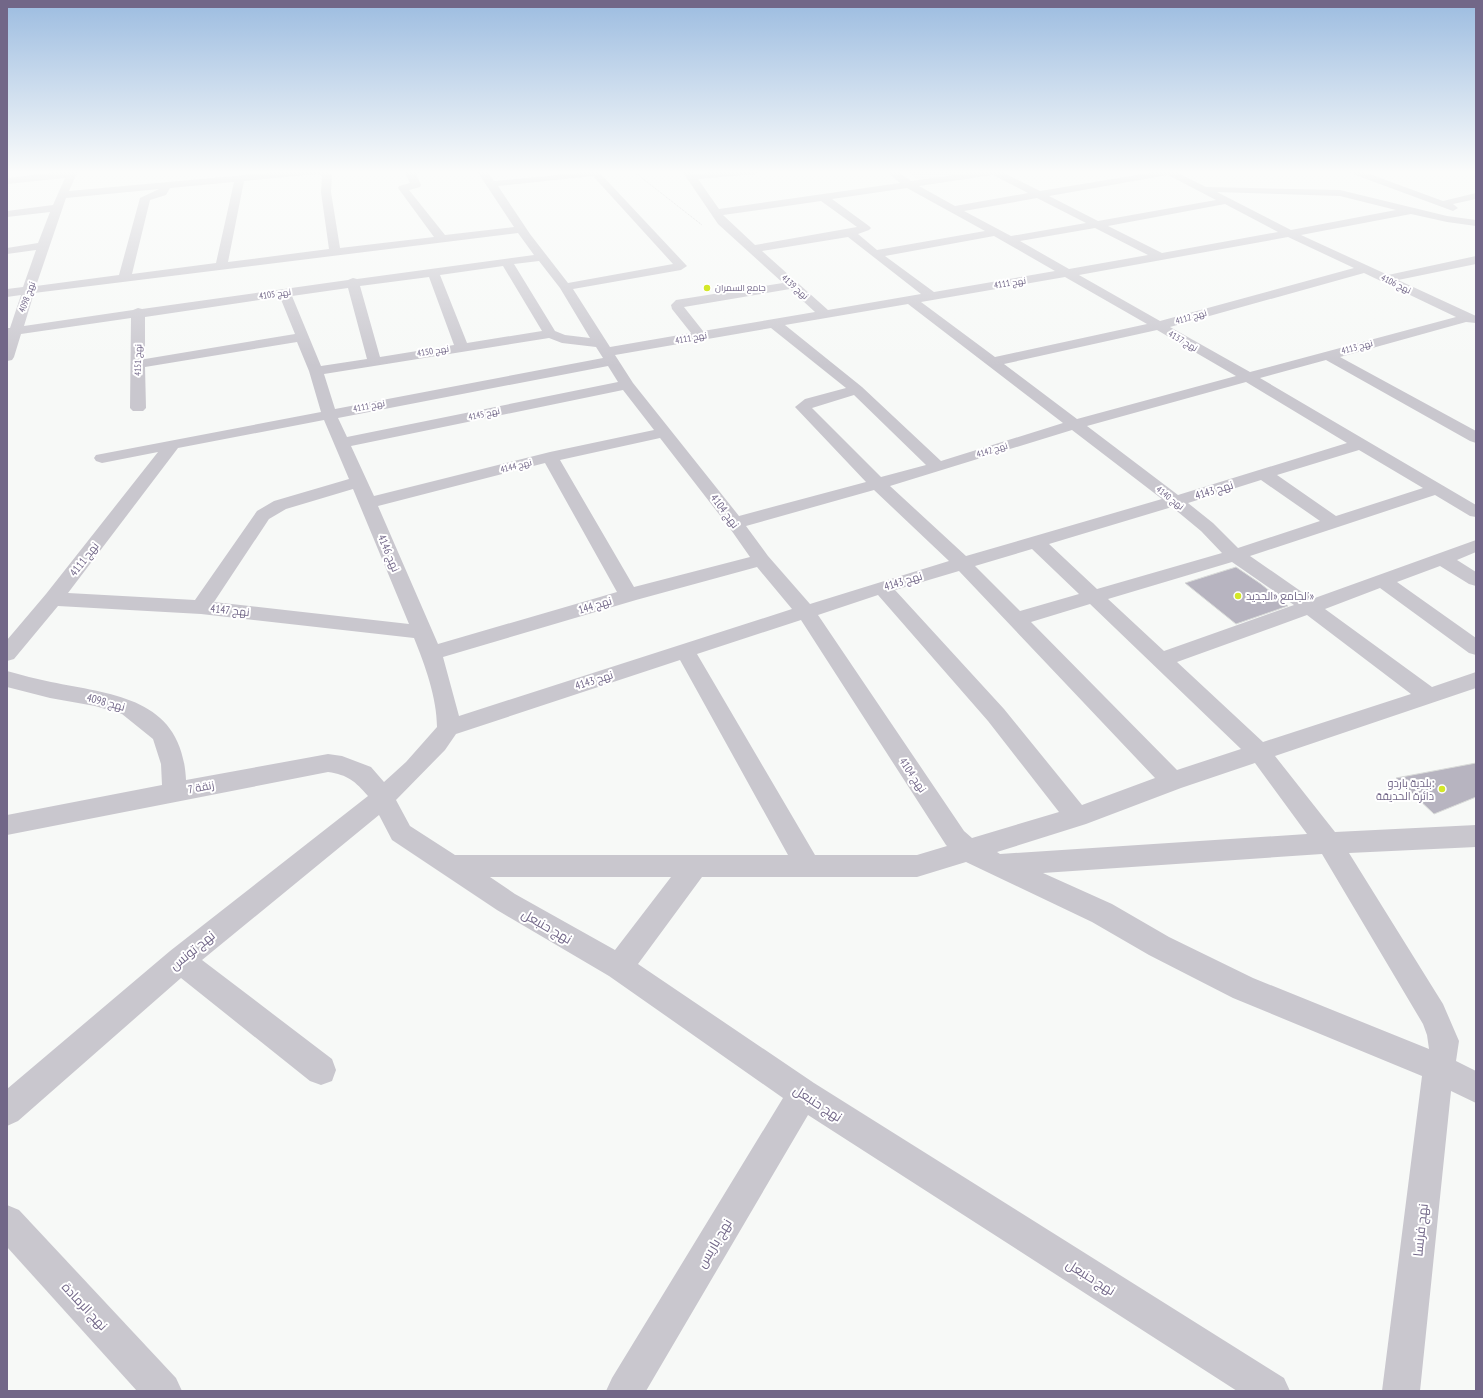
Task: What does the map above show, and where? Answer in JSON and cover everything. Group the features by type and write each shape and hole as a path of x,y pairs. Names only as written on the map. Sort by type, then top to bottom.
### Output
{"street":[{"name":"نهج 4098","path":"7,357 11,331 30,290 47,236"},
{"path":"125,277 135,236"},
{"path":"221,266 227,236"},
{"path":"333,236 335,251"},
{"path":"7,293 457,236"},
{"name":"نهج 4104","path":"527,236 565,287 627,385 735,523 761,560 805,611 946,825 968,852"},
{"path":"565,287 681,266 653,236"},
{"name":"نهج 4139","path":"740,236 825,314"},
{"path":"754,249 831,236"},
{"path":"854,236 931,296"},
{"path":"875,254 973,236"},
{"name":"نهج 4137","path":"1003,236 1066,274 1249,378 1476,512"},
{"path":"1009,240 1030,236"},
{"path":"1121,236 1161,257"},
{"name":"نهج 4111","path":"102,458 329,414 606,352 1278,236"},
{"name":"نهج 4106","path":"1296,236 1386,278 1471,320"},
{"path":"7,250 43,246"},
{"name":"نهج 4105","path":"11,331 353,282 542,257"},
{"path":"1386,278 1476,260"},
{"path":"507,262 550,334 606,352"},
{"name":"نهج 4112","path":"991,362 1158,326 1364,268"},
{"path":"433,272 462,347"},
{"path":"353,282 374,360"},
{"path":"700,336 678,309 677,305 681,303 794,285"},
{"name":"نهج 4146","path":"284,292 316,371 329,414 368,502 431,654 448,712 448,728"},
{"name":"نهج 4140","path":"911,300 1207,527 1236,555 1310,607 1429,696"},
{"name":"نهج 4151","path":"138,312 138,408"},
{"name":"نهج 4113","path":"1249,378 1327,355 1471,320"},
{"path":"774,323 857,390 938,467"},
{"name":"نهج 4150","path":"316,371 374,360 550,334"},
{"path":"138,364 301,337"},
{"path":"1327,355 1476,438"},
{"name":"نهج 4142","path":"735,523 938,467 1073,425 1249,378"},
{"name":"نهج 4145","path":"341,443 627,385"},
{"path":"857,390 810,402 803,407 877,483 962,563 1173,781"},
{"name":"نهج 4144","path":"368,502 664,432"},
{"name":"نهج 4111","path":"7,654 53,599 173,444"},
{"name":"نهج 4143","path":"448,728 805,611 962,563 1175,502 1360,444"},
{"path":"550,458 629,594"},
{"path":"1264,474 1333,522"},
{"name":"نهج 4147","path":"359,482 280,505 269,511 254,527 201,607 422,632"},
{"path":"1016,619 1093,598 1236,555 1437,489"},
{"name":"نهج فرنسا","path":"1036,542 1093,598 1260,753 1329,843 1433,1014 1444,1038 1445,1053 1464,1078 1401,1391"},
{"path":"1160,660 1383,581 1476,546"},
{"path":"1442,559 1476,580"},
{"name":"نهج 144","path":"431,654 629,594 761,560"},
{"path":"1383,581 1476,648"},
{"path":"882,588 996,715 1077,817"},
{"path":"53,599 201,607"},
{"path":"685,651 808,867"},
{"name":"نهج 4098","path":"7,679 50,690 95,698 130,708 163,735 173,764 174,792"},
{"path":"451,866 917,866 968,852 1077,817 1173,781 1476,680"},
{"path":"383,798 414,769 437,744 448,728"},
{"name":"زنقة 7","path":"7,825 328,763 342,765 363,774 383,798"},
{"name":"نهج حنبعل","path":"383,798 401,833 506,902 619,967 803,1094 1271,1391"},
{"name":"نهج تونس","path":"7,1110 180,960 383,798"},
{"path":"997,865 1329,843 1476,836"},
{"path":"968,852 1102,913 1159,946 1243,988 1464,1078"},
{"path":"619,967 694,867"},
{"path":"180,960 321,1070"},
{"name":"نهج باريس","path":"625,1391 803,1094"},
{"name":"نهج الرمادة","path":"7,1222 163,1391"}],"building":[{"name":"الجامع «الجديد»","path":"1236,567 1261,584 1288,606 1236,624 1185,583"},
{"name":"بلدية باردو: دائرة الحديقة","path":"1476,763 1476,797 1434,814 1396,778"}],"place":[{"name":"جامع السمران","path":"707,288"},
{"name":"الجامع «الجديد»","path":"1238,596"},
{"name":"بلدية باردو: دائرة الحديقة","path":"1442,789"}]}
